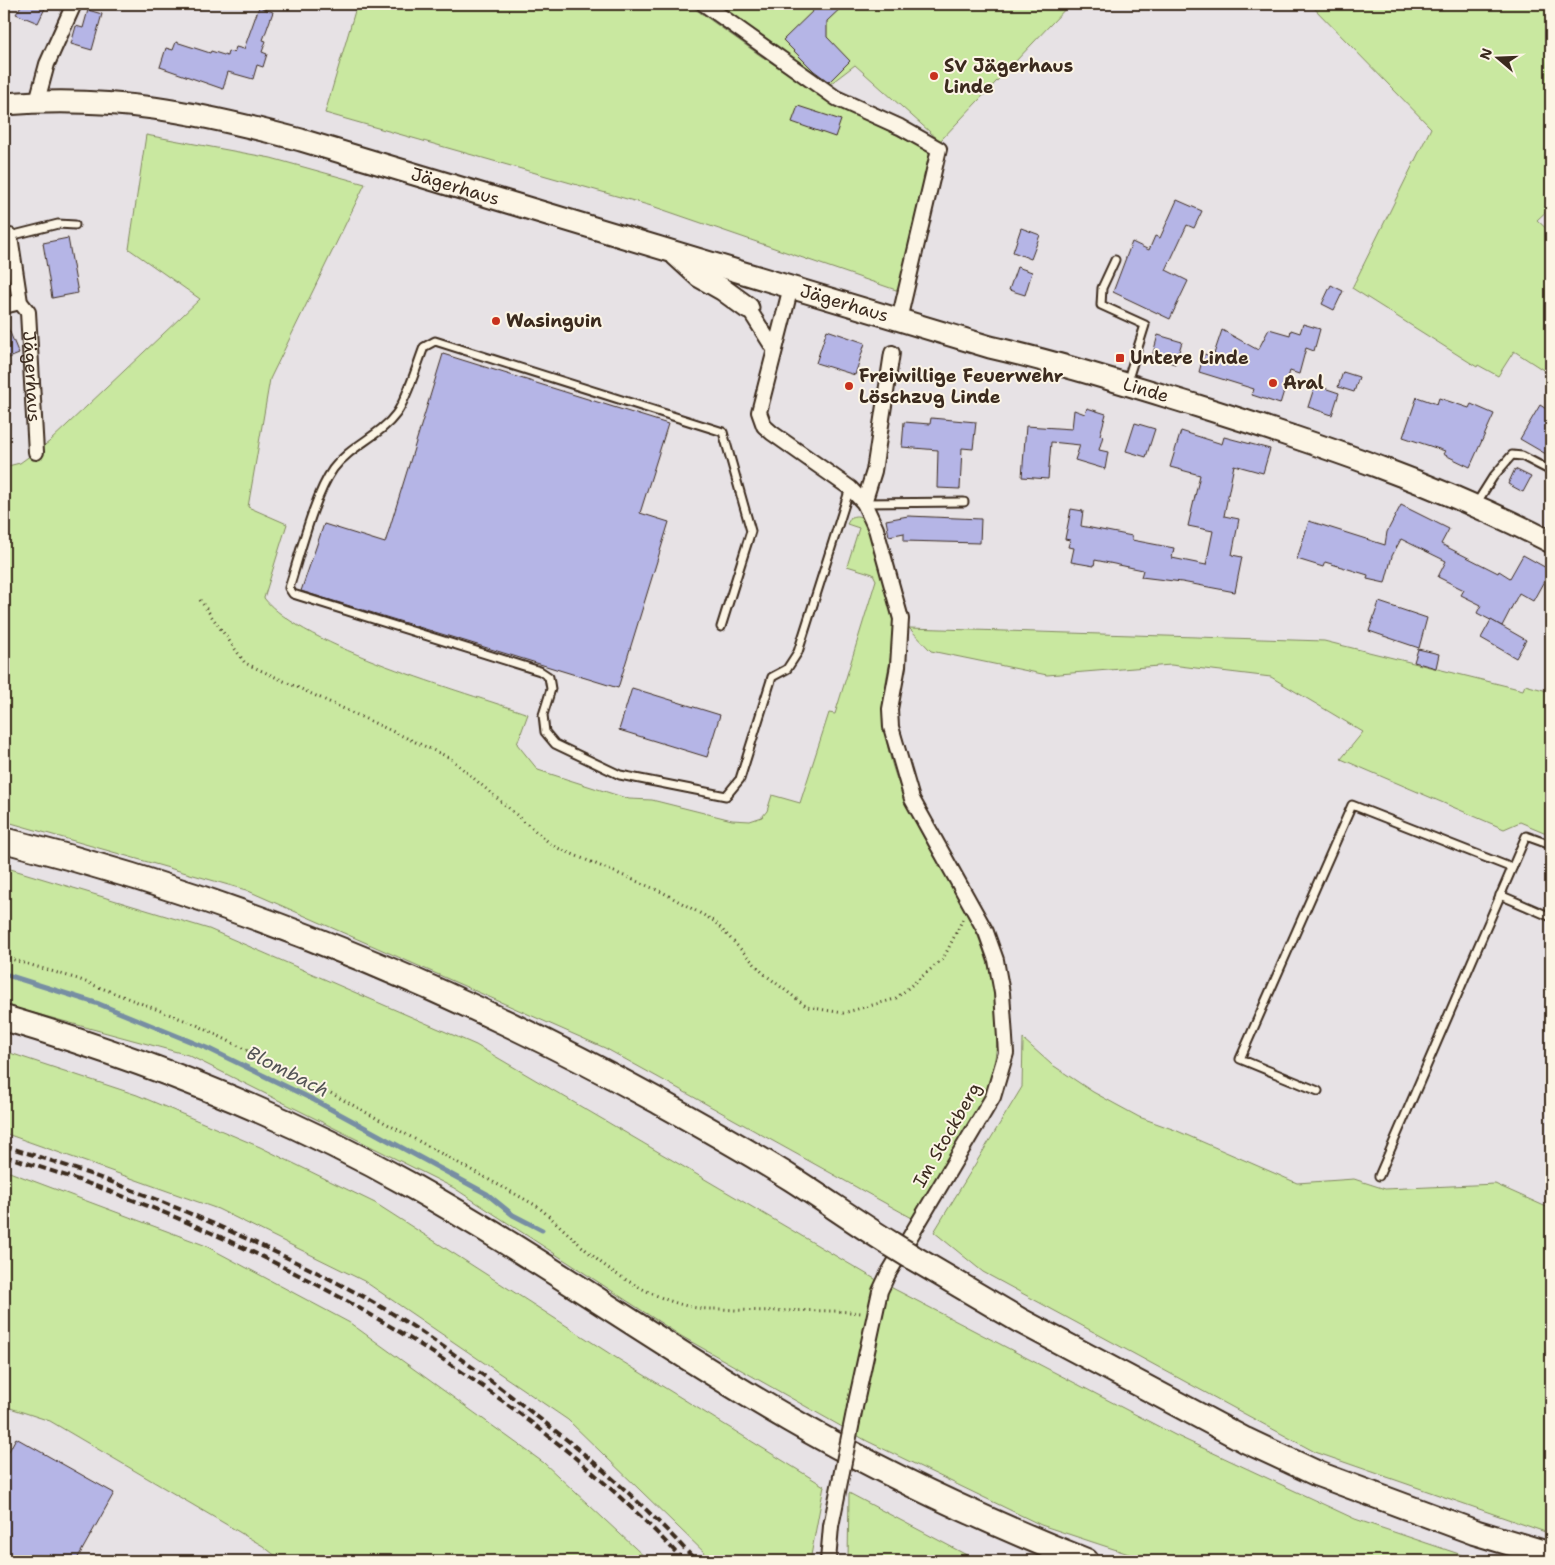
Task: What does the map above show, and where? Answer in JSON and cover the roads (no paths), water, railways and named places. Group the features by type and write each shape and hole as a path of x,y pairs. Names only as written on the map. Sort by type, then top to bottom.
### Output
{"highway":[{"path":"4,840 96,864 264,921 388,970 488,1015 655,1100 791,1178 890,1244 1019,1320 1245,1440 1310,1470 1474,1532 1551,1555"},
{"path":"4,1018 134,1059 223,1094 311,1133 408,1184 478,1224 787,1419 915,1487 1006,1529 1086,1561"}],"main road":[{"name":"Jägerhaus","path":"4,104 37,101 139,105 232,122 377,162 899,320"},
{"path":"670,250 699,276 722,288 748,308"},
{"name":"Linde","path":"899,320 1126,385 1362,459 1476,505 1551,542"}],"street":[{"path":"37,101 47,64 74,4"},
{"path":"704,4 836,98 900,127 939,149 899,320"},
{"name":"Jägerhaus","path":"10,236 20,302 28,312 36,452"},
{"name":"Im Stockberg","path":"791,287 759,412 764,426 850,488 864,503 876,529 901,619 898,666 890,709 891,727 912,799 986,932 996,960 1002,993 1006,1039 1001,1073 993,1097 888,1274 880,1291 831,1526 828,1561"},
{"path":"4,306 20,302"},
{"path":"748,308 774,349"},
{"path":"864,503 874,471 892,353"}],"lane":[{"path":"10,236 58,224 75,225"},
{"path":"1115,260 1102,288 1100,299 1102,304 1145,325 1126,385"},
{"path":"721,627 751,531 724,432 435,342 424,346 397,412 388,423 349,453 334,469 322,488 290,588 293,594 540,671 549,677 552,689 544,715 545,732 555,744 620,775 726,796 740,779 772,677 787,669 798,652 850,488"},
{"path":"1476,505 1493,477 1512,455 1522,456 1551,471"},
{"path":"864,503 964,502"},
{"path":"1318,1091 1240,1059 1352,805 1512,868"},
{"path":"1379,1176 1526,836 1551,845"},
{"path":"1500,895 1551,917"}],"waterway":[{"name":"Blombach","path":"4,974 99,1004 209,1049 314,1100 487,1194 513,1215 542,1230"}],"railway":[{"path":"4,1146 102,1178 197,1217 313,1270 398,1317 485,1377 578,1449 619,1484 696,1561"},
{"path":"4,1156 97,1187 190,1223 281,1266 371,1315 457,1369 538,1428 614,1492 684,1561"}],"place":[{"name":"SV Jägerhaus Linde","path":"934,76"},
{"name":"Wasinguin","path":"496,321"},
{"name":"Untere Linde","path":"1120,358"},
{"name":"Aral","path":"1273,383"},
{"name":"Freiwillige Feuerwehr Löschzug Linde","path":"849,386"}]}
